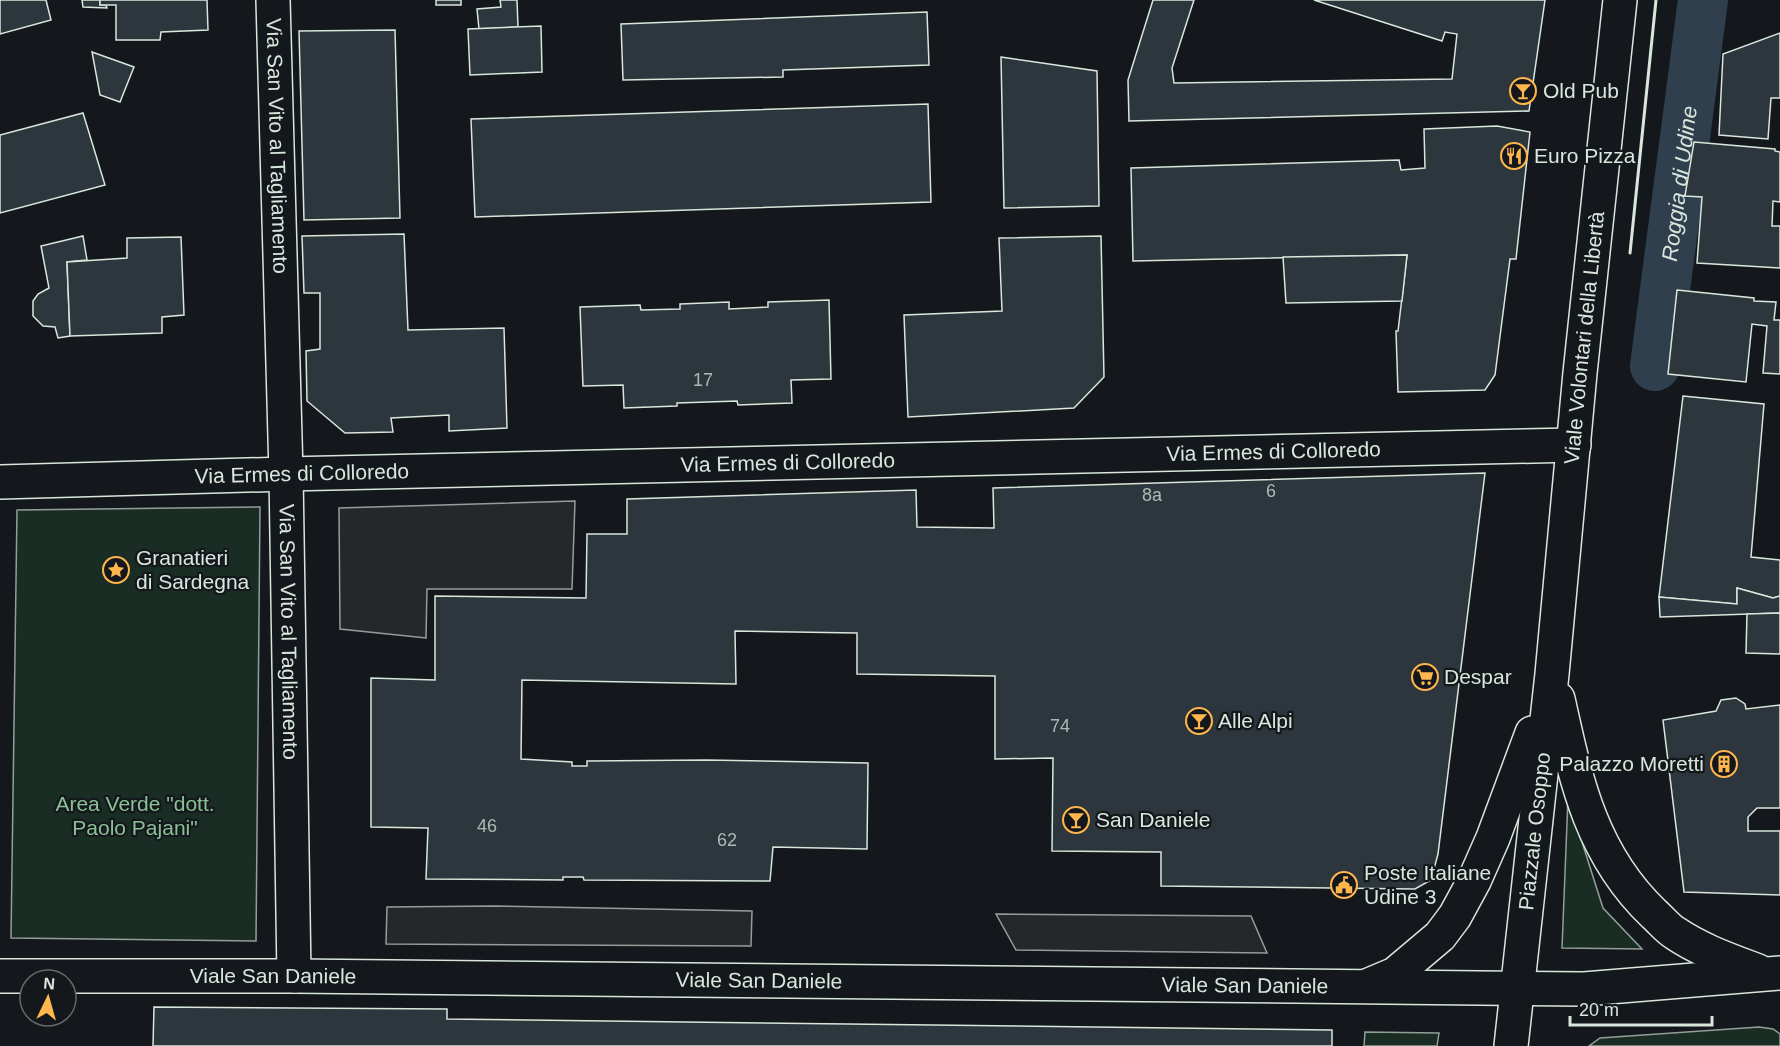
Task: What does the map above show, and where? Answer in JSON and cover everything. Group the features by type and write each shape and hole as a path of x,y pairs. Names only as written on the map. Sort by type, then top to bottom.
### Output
{"main road":[{"name":"Via San Vito al Tagliamento","path":"273,0 286,474 294,976"},
{"name":"Viale Volontari della Libertà","path":"1552,674 1620,0"},
{"name":"Via Ermes di Colloredo","path":"0,482 1574,445"},
{"path":"1552,674 1577,783 1593,828 1614,866 1638,899 1673,932 1713,954 1776,976"},
{"path":"1367,986 1395,974 1440,936 1455,916 1474,880 1497,827 1552,674"},
{"name":"Piazzale Osoppo","path":"1511,1046 1552,674"},
{"name":"Viale San Daniele","path":"0,976 294,976 1517,987"},
{"path":"1517,987 1584,989 1776,976"}],"green space":[{"name":"Area Verde \"dott. Paolo Pajani\"","path":"260,507 256,941 11,938 17,510"},
{"path":"1568,798 1603,908 1642,949 1562,948"},
{"path":"1759,1027 1773,1029 1780,1034 1780,1046 1589,1046 1600,1038"},
{"path":"1365,1032 1439,1033 1437,1046 1364,1046"}],"shaded area":[{"path":"575,501 572,589 427,589 426,638 340,629 339,508"},
{"path":"495,906 752,911 751,946 386,944 387,907"},
{"path":"996,914 1251,916 1267,953 1016,950"}],"building":[{"path":"0,0 46,0 51,20 0,34"},
{"path":"82,0 100,0 100,5 106,5 107,8 83,7"},
{"path":"100,0 207,0 208,30 161,32 160,40 116,40 116,5 100,5"},
{"path":"436,0 461,0 461,5 436,5"},
{"path":"500,0 517,0 518,27 479,29 477,9 501,7"},
{"path":"1153,0 1194,0 1172,68 1174,83 1452,79 1457,34 1445,32 1442,41 1314,0 1545,0 1529,111 1129,121 1128,80"},
{"path":"927,12 929,65 783,70 783,77 623,80 621,24"},
{"path":"541,26 542,72 470,75 468,29"},
{"path":"395,30 400,218 304,220 299,31"},
{"path":"1780,33 1780,98 1771,98 1768,139 1719,135 1723,54"},
{"path":"92,52 134,67 120,102 100,95"},
{"path":"1001,57 1097,71 1099,206 1004,208"},
{"path":"928,104 931,202 475,217 471,119"},
{"path":"83,113 105,185 0,213 0,135"},
{"path":"1497,126 1530,132 1516,259 1510,259 1495,375 1485,390 1398,392 1396,331 1398,331 1407,255 1133,261 1131,168 1399,160 1401,170 1425,168 1424,129"},
{"path":"1694,142 1775,149 1780,152 1780,202 1773,201 1772,226 1780,226 1780,268 1697,263 1702,197 1685,196"},
{"path":"404,234 408,330 504,328 507,428 449,431 449,415 391,418 393,432 345,433 307,401 306,351 320,349 320,293 304,293 302,236"},
{"path":"83,236 87,260 67,262 70,336 58,338 55,327 43,326 33,316 33,301 38,294 49,288 41,246"},
{"path":"1101,236 1104,377 1074,408 908,417 904,315 1002,311 999,238"},
{"path":"181,237 184,315 162,317 162,333 70,336 67,262 127,258 127,238"},
{"path":"1407,255 1402,301 1286,303 1283,257"},
{"path":"1677,290 1776,302 1774,320 1780,320 1780,374 1763,373 1767,326 1752,324 1746,382 1668,374"},
{"path":"829,300 831,379 791,380 792,403 738,405 737,401 624,408 623,385 583,386 580,307 640,305 641,310 680,309 680,304 729,302 729,309 768,307 768,302"},
{"path":"1683,396 1764,404 1751,557 1780,560 1780,596 1773,598 1737,588 1737,604 1659,597"},
{"path":"1485,473 1438,854 1431,880 1415,889 1161,886 1161,852 1052,851 1053,758 995,759 995,676 857,674 857,633 735,631 736,684 522,680 521,759 572,762 572,766 587,766 587,761 707,760 868,763 867,849 773,847 770,881 584,880 583,877 563,877 563,880 426,879 428,828 371,827 371,678 435,680 435,596 586,598 587,534 627,534 627,499 916,490 917,527 994,528 993,488"},
{"path":"1737,588 1773,598 1780,596 1780,613 1660,617 1659,597 1737,604"},
{"path":"1780,613 1780,654 1746,653 1747,614"},
{"name":"Palazzo Moretti","path":"1736,698 1745,704 1746,709 1780,705 1780,808 1757,808 1748,817 1748,831 1780,831 1780,895 1684,892 1663,720 1716,711 1721,700"},
{"path":"154,1007 447,1009 447,1019 1332,1030 1332,1046 153,1046"}],"waterway":[{"name":"Roggia di Udine","path":"1655,366 1703,0"}],"wall":[{"path":"1630,253 1656,0"}],"place":[{"name":"Old Pub","path":"1523,91"},
{"name":"Euro Pizza","path":"1514,156"},
{"name":"Granatieri di Sardegna","path":"116,570"},
{"name":"Despar","path":"1425,677"},
{"name":"Alle Alpi","path":"1199,721"},
{"name":"Palazzo Moretti","path":"1724,764"},
{"name":"San Daniele","path":"1076,820"},
{"name":"Poste Italiane Udine 3","path":"1344,885"}]}
